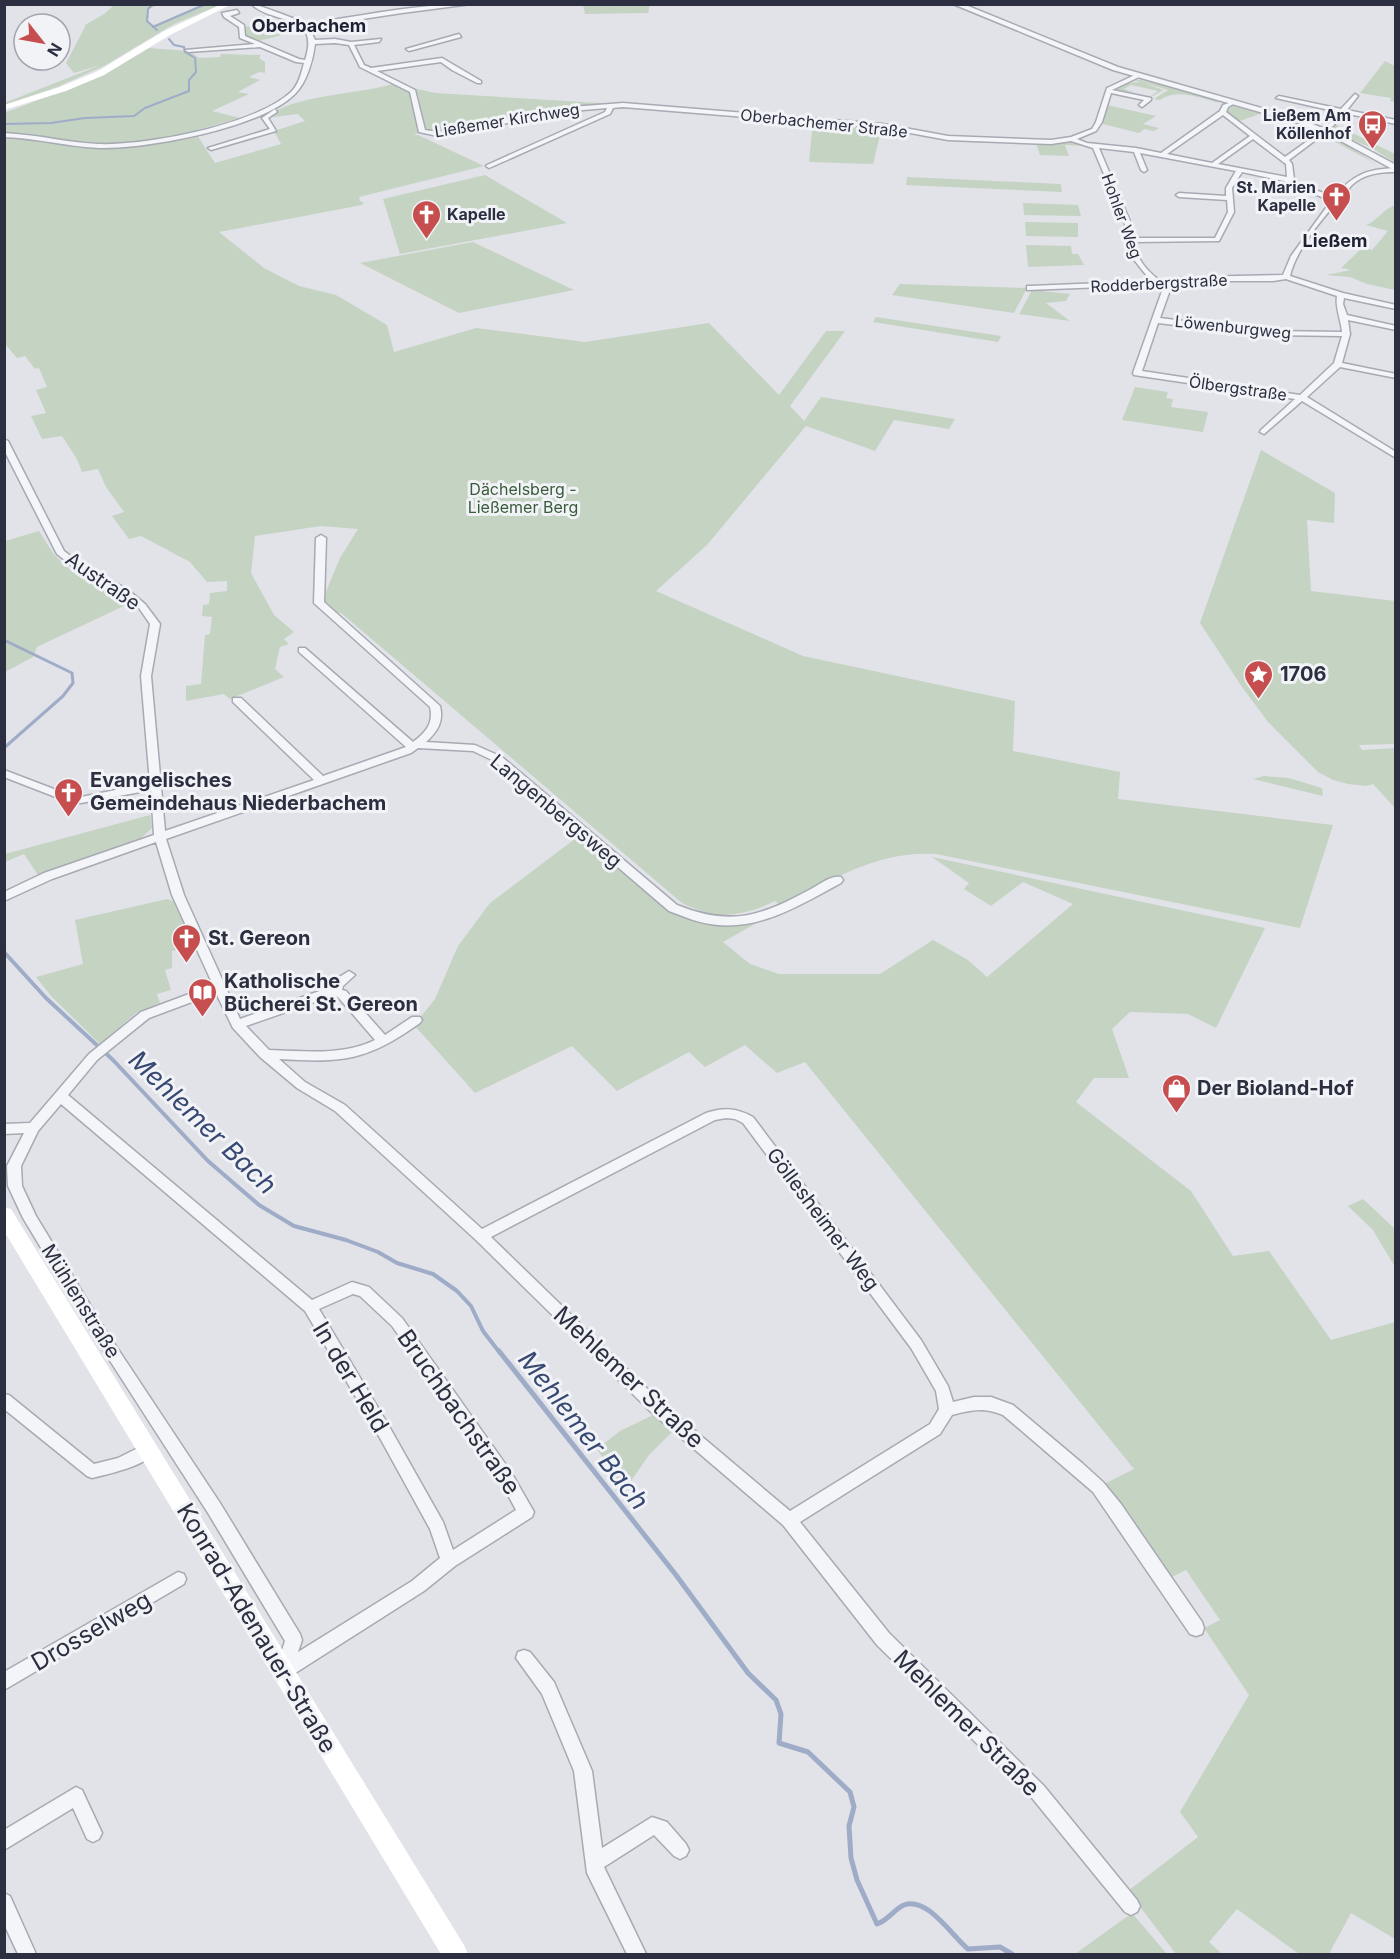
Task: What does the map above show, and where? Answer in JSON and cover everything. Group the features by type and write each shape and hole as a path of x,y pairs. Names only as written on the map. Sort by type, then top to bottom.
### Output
{"main road":[{"path":"4,108 63,89 101,73 166,33 228,5 236,4"},
{"name":"Konrad-Adenauer-Straße","path":"4,1214 455,1954"}],"street":[{"path":"426,4 444,6"},
{"path":"254,5 261,11 306,26 469,4"},
{"path":"956,4 1055,46 1137,76 1233,102 1322,130 1366,151 1395,170"},
{"path":"226,16 242,26 242,37 298,61 307,62"},
{"path":"4,135 42,137 91,146 142,143 244,119 275,106 292,94 302,82 313,42 306,26"},
{"path":"409,49 459,36"},
{"path":"313,42 335,40 351,44 379,40"},
{"path":"403,41 409,49 407,52 412,64"},
{"path":"445,41 450,42 452,48"},
{"name":"Ließemer Kirchweg","path":"351,44 359,63 413,91 423,132 429,134 610,105"},
{"path":"188,50 262,46"},
{"path":"371,70 442,60 479,82"},
{"path":"1108,91 1118,83 1137,76"},
{"path":"1108,91 1149,99 1142,105"},
{"name":"Oberbachemer Straße","path":"610,105 883,126 948,138 1038,143 1072,139 1097,127 1108,91"},
{"path":"211,148 274,130 266,116 296,97 292,94"},
{"path":"1322,130 1330,125 1355,96"},
{"path":"1279,98 1395,122"},
{"path":"1162,154 1223,112 1225,106 1233,102"},
{"path":"489,166 608,113 610,105"},
{"path":"1223,112 1285,160 1289,164 1291,180"},
{"path":"1385,120 1395,131"},
{"path":"1212,165 1252,136"},
{"path":"1285,160 1316,138"},
{"name":"Oberbachemer Straße","path":"1072,139 1086,145 1162,154 1291,180 1299,186 1335,200"},
{"name":"Hohler Weg","path":"1095,146 1128,224 1131,251 1156,283 1166,290"},
{"path":"1136,150 1144,170"},
{"path":"1130,240 1217,240 1232,212 1229,188 1240,170"},
{"path":"1395,170 1375,172 1353,180 1335,200 1295,254 1286,276 1341,295 1395,307"},
{"path":"1179,195 1230,198"},
{"name":"Rodderbergstraße","path":"1030,288 1156,283 1176,280 1273,279 1286,276"},
{"path":"1156,320 1166,290 1176,280"},
{"path":"1264,432 1338,364 1346,334 1344,317 1339,304 1341,295"},
{"path":"1344,317 1395,328"},
{"name":"Löwenburgweg","path":"1156,320 1261,333 1346,334"},
{"name":"Ölbergstraße","path":"1156,320 1137,373 1303,398 1395,456"},
{"path":"1338,364 1395,376"},
{"name":"Austraße","path":"4,441 60,552 82,569 124,591 142,606 156,624 147,676 154,786 160,837"},
{"path":"302,650 415,746 431,731 436,721 435,706 319,603 321,538"},
{"path":"237,700 321,780"},
{"name":"Langenbergsweg","path":"4,897 48,876 400,754 415,746 475,748 498,759 673,909 690,917 709,921 736,922 760,918 837,880"},
{"path":"4,773 70,799 81,800 154,786"},
{"name":"Mehlemer Straße","path":"160,837 178,895 237,1025 264,1054 301,1085 339,1108 481,1236 657,1408 789,1520 883,1639 1038,1792 1131,1906"},
{"path":"336,993 337,984 349,975"},
{"name":"Mühlenstraße","path":"219,987 145,1015 93,1057 33,1128 14,1166 15,1186 30,1218 101,1335 214,1508 294,1640 283,1671"},
{"path":"237,1025 331,991 342,994 383,1041"},
{"path":"264,1054 314,1056 354,1053 383,1041 416,1020"},
{"name":"In der Held","path":"60,1096 310,1307 385,1433 437,1527 449,1561"},
{"name":"Göllesheimer Weg","path":"481,1236 711,1116 723,1112 737,1113 748,1120 916,1344 943,1390 947,1410"},
{"path":"4,1129 33,1128"},
{"name":"Bruchbachstraße","path":"310,1307 352,1288 364,1292 396,1322 506,1477 526,1512 449,1561"},
{"path":"4,1400 92,1471 121,1464 148,1450"},
{"path":"789,1520 935,1429 947,1410 974,1403 991,1403 1008,1410 1098,1486 1196,1628"},
{"path":"283,1671 418,1586 449,1561"},
{"name":"Drosselweg","path":"4,1682 178,1579"},
{"path":"524,1658 548,1688 584,1771 596,1873 637,1954"},
{"path":"4,1842 76,1796 93,1833"},
{"path":"595,1863 652,1826 661,1828 681,1850"},
{"path":"4,1902 27,1954"}],"green space":[{"path":"583,4 650,5 648,13 585,14"},
{"path":"114,5 158,5 149,9 148,22 154,25 201,5 220,5 174,24 104,66 57,87 5,105 4,103 101,65 74,73 72,52 85,25"},
{"path":"288,21 299,26 286,31 290,33 255,42 243,36 244,27"},
{"name":"Dächelsberg - Ließemer Berg","path":"149,48 189,51 199,58 220,57 221,54 261,55 259,58 265,62 265,73 259,72 249,77 260,80 238,92 249,94 212,111 240,118 197,130 199,134 197,135 215,163 281,144 274,131 305,121 298,114 266,118 278,110 309,100 396,83 411,91 413,95 420,132 414,135 484,166 359,197 364,203 362,205 219,232 264,268 299,286 336,295 387,325 394,352 476,328 585,342 709,323 779,395 826,331 845,331 790,406 804,421 821,397 955,419 949,429 894,420 875,451 806,426 707,545 656,591 803,656 1015,701 1013,751 1120,772 1118,799 1333,825 1300,928 936,854 914,854 874,862 837,877 781,906 775,901 740,913 717,914 682,903 341,613 333,613 322,601 340,558 358,529 321,526 255,536 251,573 274,615 294,632 284,639 289,644 280,647 275,669 284,677 230,699 224,694 186,701 186,686 201,684 205,635 210,634 212,617 202,616 203,605 209,604 210,593 227,591 227,581 207,582 190,562 141,536 129,539 112,516 124,512 106,487 98,469 82,472 77,459 62,436 42,439 31,416 46,413 36,390 47,387 39,368 35,369 25,356 17,358 5,344 4,113 102,76"},
{"path":"1385,61 1395,66 1395,102 1390,101 1391,98 1360,93"},
{"path":"1132,80 1141,80 1213,98 1219,103 1181,94 1167,96 1160,100 1154,99 1168,90 1142,82 1163,90 1151,96 1158,91 1131,85 1124,89 1134,92 1114,90 1125,83 1141,82"},
{"path":"412,88 436,93 617,104 588,106 438,133 425,131 418,95"},
{"path":"1107,105 1156,116 1143,124 1159,128 1154,131 1144,129 1139,133 1103,124"},
{"path":"1233,106 1292,120 1336,138 1376,164 1313,130 1262,113 1240,121 1226,112"},
{"path":"813,121 882,127 873,164 809,162"},
{"path":"1334,124 1395,154 1395,163 1372,148 1331,131"},
{"path":"1070,142 1086,146 1065,145 1069,156 1040,155 1036,144"},
{"path":"485,175 567,223 400,254 383,199"},
{"path":"907,177 1061,184 1062,192 906,185"},
{"path":"1023,203 1078,205 1081,216 1024,215"},
{"path":"1395,205 1395,290 1367,284 1350,277 1326,275 1351,270 1341,268 1363,247 1372,250 1388,231 1366,225"},
{"path":"1025,222 1078,223 1078,237 1026,236"},
{"path":"473,242 574,290 459,313 360,263"},
{"path":"1026,245 1071,246 1072,254 1078,254 1084,265 1028,267"},
{"path":"900,284 1027,288 1014,313 892,295"},
{"path":"1032,290 1070,294 1066,301 1046,303 1070,321 1019,314"},
{"path":"876,317 1001,336 998,342 873,322"},
{"path":"1135,387 1168,392 1166,398 1173,399 1171,407 1208,412 1203,432 1122,420"},
{"path":"1261,450 1335,493 1334,523 1307,520 1311,591 1395,601 1395,744 1359,745 1362,750 1395,748 1395,808 1373,784 1366,786 1348,784 1333,780 1318,772 1268,722 1200,623"},
{"path":"39,531 63,564 77,575 103,587 126,605 37,647 33,657 5,672 5,541"},
{"path":"1264,776 1289,778 1322,788 1323,796 1253,779"},
{"path":"150,815 152,828 139,840 38,875 24,854 5,862 5,854"},
{"path":"580,835 649,894 677,914 698,922 716,924 762,920 723,942 750,964 779,974 880,974 933,940 968,960 987,977 1073,904 1023,882 991,906 964,889 969,883 932,857 1265,928 1216,1028 1188,1014 1130,1012 1112,1029 1129,1078 1094,1078 1076,1102 1191,1191 1233,1256 1269,1251 1331,1340 1395,1322 1395,1939 1351,1913 1329,1954 1299,1954 1237,1909 1209,1942 1222,1954 1176,1954 1128,1891 1198,1837 1180,1812 1249,1695 1204,1628 1220,1620 1186,1570 1170,1578 1104,1484 1134,1469 805,1062 777,1073 745,1045 705,1067 689,1052 617,1091 572,1046 475,1093 414,1025 435,999 458,946 490,903"},
{"path":"167,899 173,901 195,945 172,951 172,968 165,970 171,990 157,994 160,1003 136,1013 100,1044 51,996 36,977 83,964 75,920"},
{"path":"1363,1199 1395,1229 1395,1267 1373,1230 1348,1206"},
{"path":"653,1415 672,1432 649,1455 624,1491 597,1449 620,1431"},
{"path":"1132,1913 1167,1954 1075,1954"}],"waterway":[{"path":"153,4 148,9 147,21 153,27"},
{"path":"153,27 206,4"},
{"name":"Mehlemer Bach","path":"153,27 157,30"},
{"name":"Mehlemer Bach","path":"4,124 51,123 85,118 134,116 145,108 189,91 189,80 196,72 195,58 185,52 184,47 174,45 169,39"},
{"name":"Mehlemer Bach","path":"4,640 72,673 73,683 63,696 4,748"},
{"name":"Mehlemer Bach","path":"4,952 46,998 113,1060 208,1161 259,1205 294,1226 346,1240 378,1252 397,1263 433,1274 457,1291 471,1306 483,1331 500,1353"},
{"name":"Mehlemer Bach","path":"499,1351 676,1575 748,1673 776,1700 781,1714 779,1743 808,1752 850,1792 854,1807 849,1826 851,1858 857,1880 877,1924 900,1907 913,1904 921,1906 939,1919 968,1949 1000,1947 1012,1954"}],"place":[{"name":"Ließem Am Köllenhof","path":"1372,150"},
{"name":"St. Marien Kapelle","path":"1337,222"},
{"name":"Kapelle","path":"426,240"},
{"name":"1706","path":"1259,700"},
{"name":"Evangelisches Gemeindehaus Niederbachem","path":"69,818"},
{"name":"St. Gereon","path":"187,964"},
{"name":"Katholische Bücherei St. Gereon","path":"203,1018"},
{"name":"Der Bioland-Hof","path":"1176,1114"}],"district":[{"name":"Oberbachem","path":"309,25"},
{"name":"Ließem","path":"1335,240"}]}
